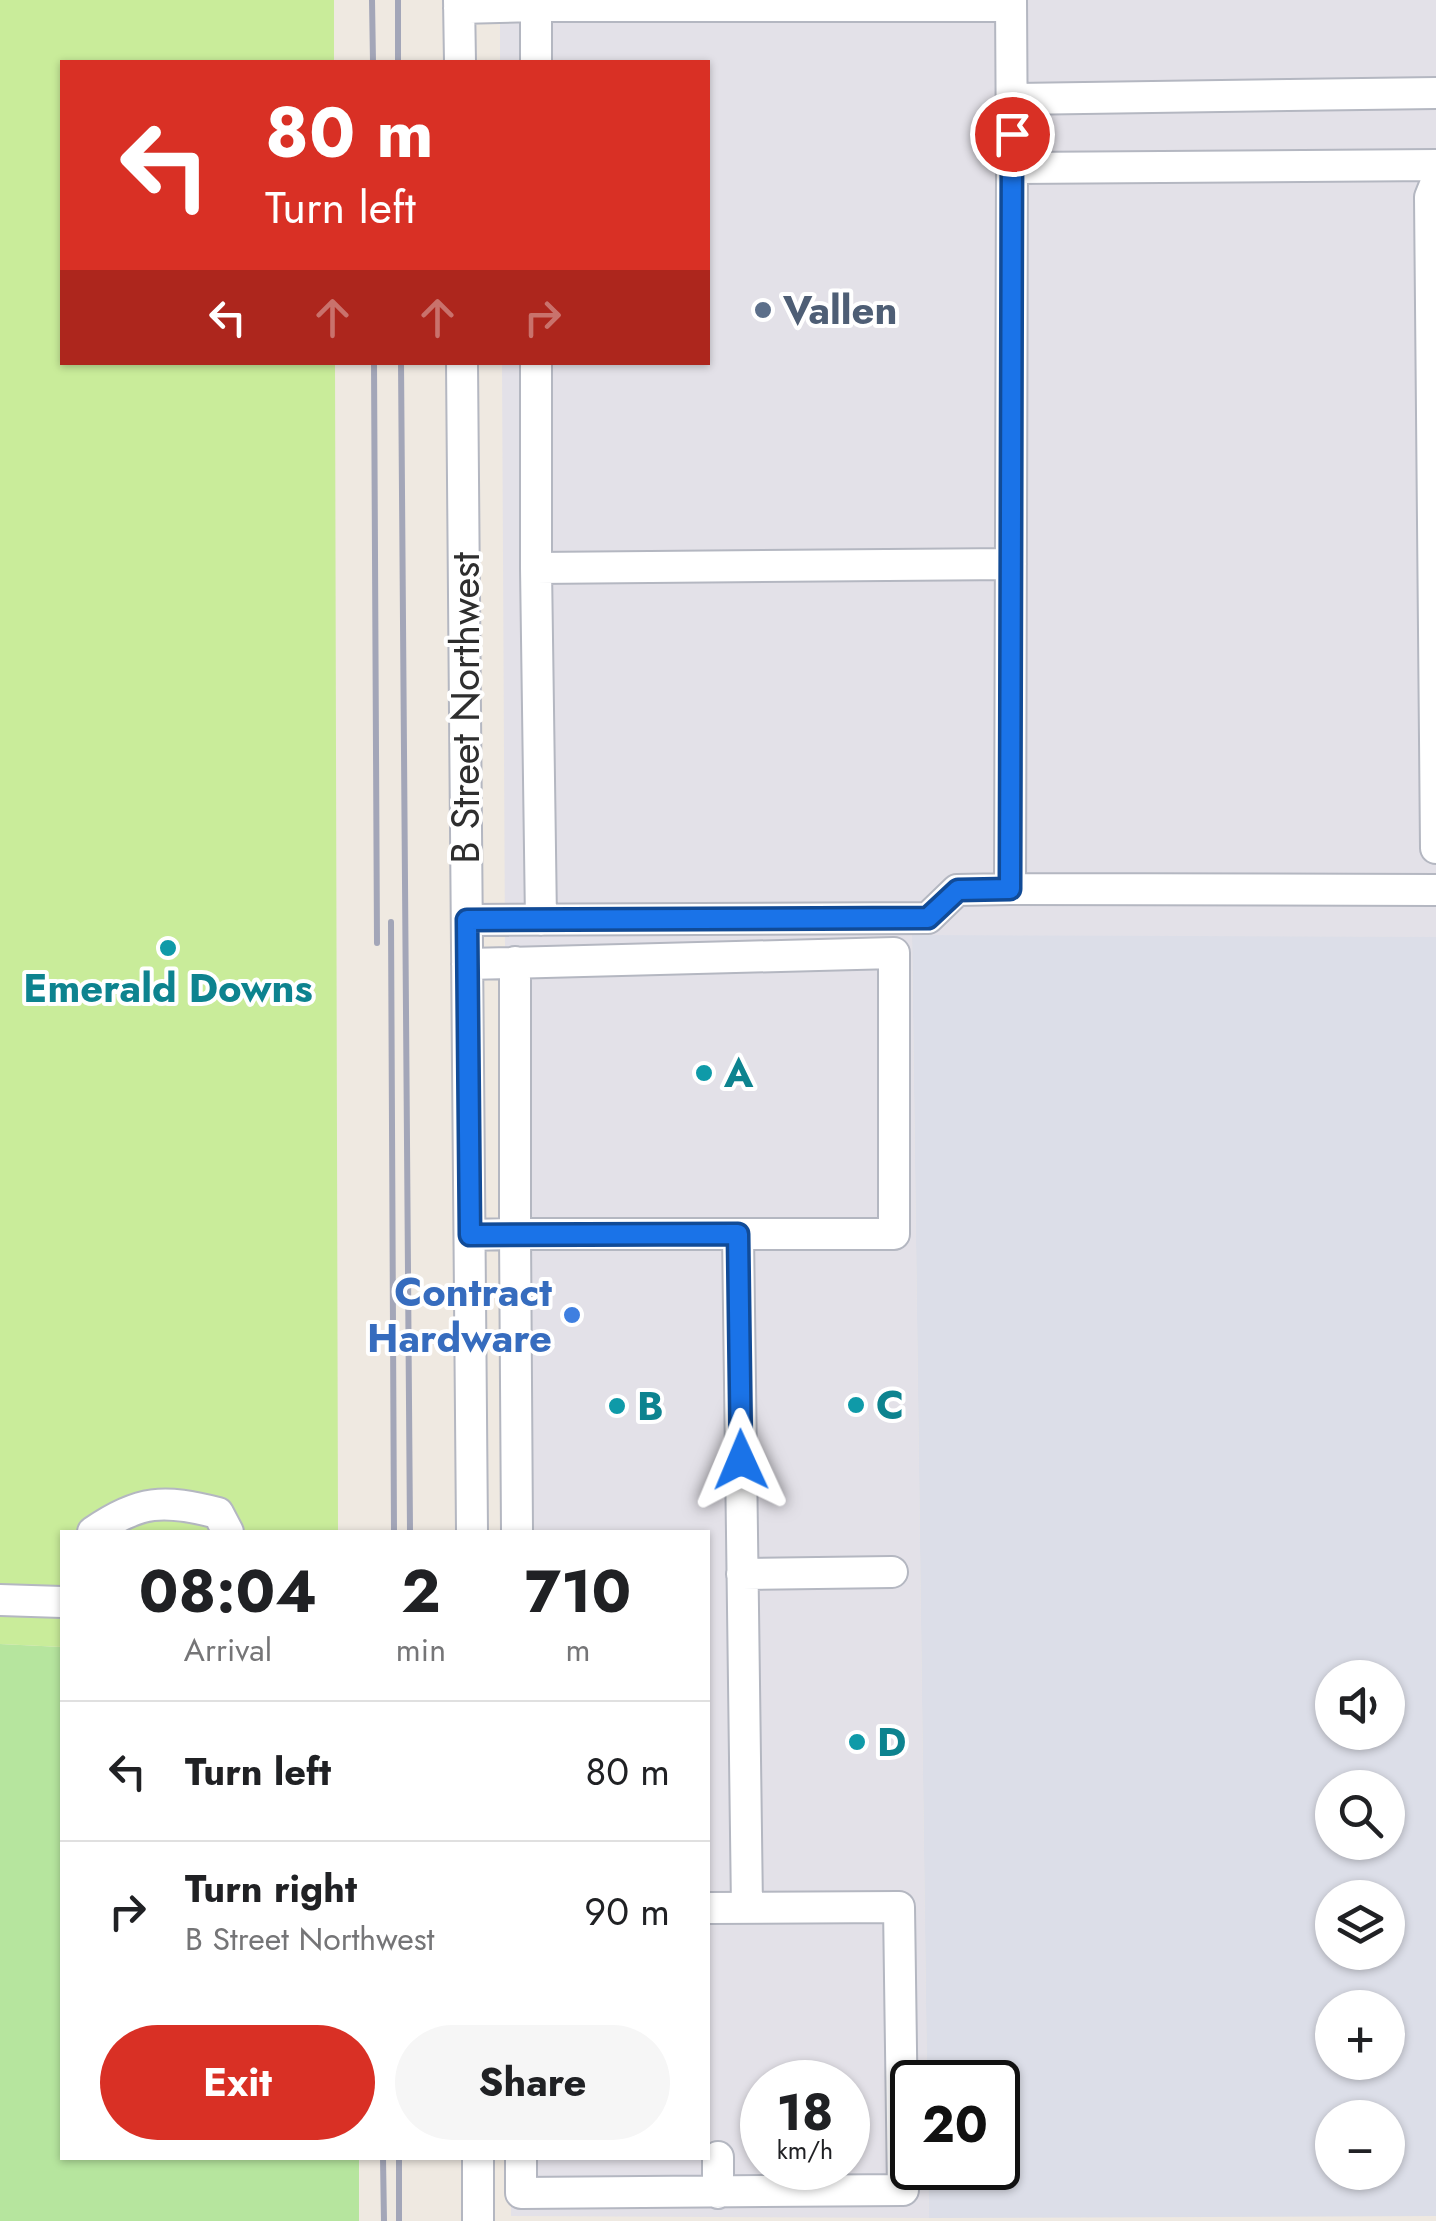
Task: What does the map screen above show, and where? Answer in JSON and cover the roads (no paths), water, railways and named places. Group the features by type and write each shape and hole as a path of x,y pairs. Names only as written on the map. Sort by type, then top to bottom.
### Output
{"street":[{"path":"536,3 536,60"},
{"path":"460,60 459,4 1010,3 1010,889"},
{"path":"1012,99 1436,94"},
{"path":"1012,168 1436,165"},
{"path":"1436,182 1430,197 1436,848"},
{"name":"B Street Northwest","path":"462,365 472,1530"},
{"path":"536,365 541,920"},
{"path":"536,568 1011,564"},
{"path":"467,920 928,918 958,890 1436,890"},
{"path":"468,964 894,953 894,1234 470,1235"},
{"path":"515,962 517,1530"},
{"path":"738,1234 747,1908"},
{"path":"96,1530 142,1504 194,1506 218,1513 227,1530"},
{"path":"742,1574 892,1572"},
{"path":"0,1600 60,1602"},
{"path":"521,2160 522,2193 903,2190 898,1907 710,1908"},
{"path":"718,2157 718,2193"},
{"path":"478,2160 478,2221"}],"railway":[{"path":"372,0 373,60"},
{"path":"398,0 398,60"},
{"path":"374,365 377,943"},
{"path":"401,365 410,1530"},
{"path":"391,922 394,1530"},
{"path":"383,2160 384,2221"},
{"path":"399,2160 399,2221"}],"place":[{"name":"Vallen","path":"763,310"},
{"name":"Emerald Downs","path":"168,948"},
{"name":"A","path":"704,1073"},
{"name":"Contract Hardware","path":"572,1315"},
{"name":"C","path":"856,1405"},
{"name":"B","path":"617,1406"},
{"name":"D","path":"857,1742"}]}
